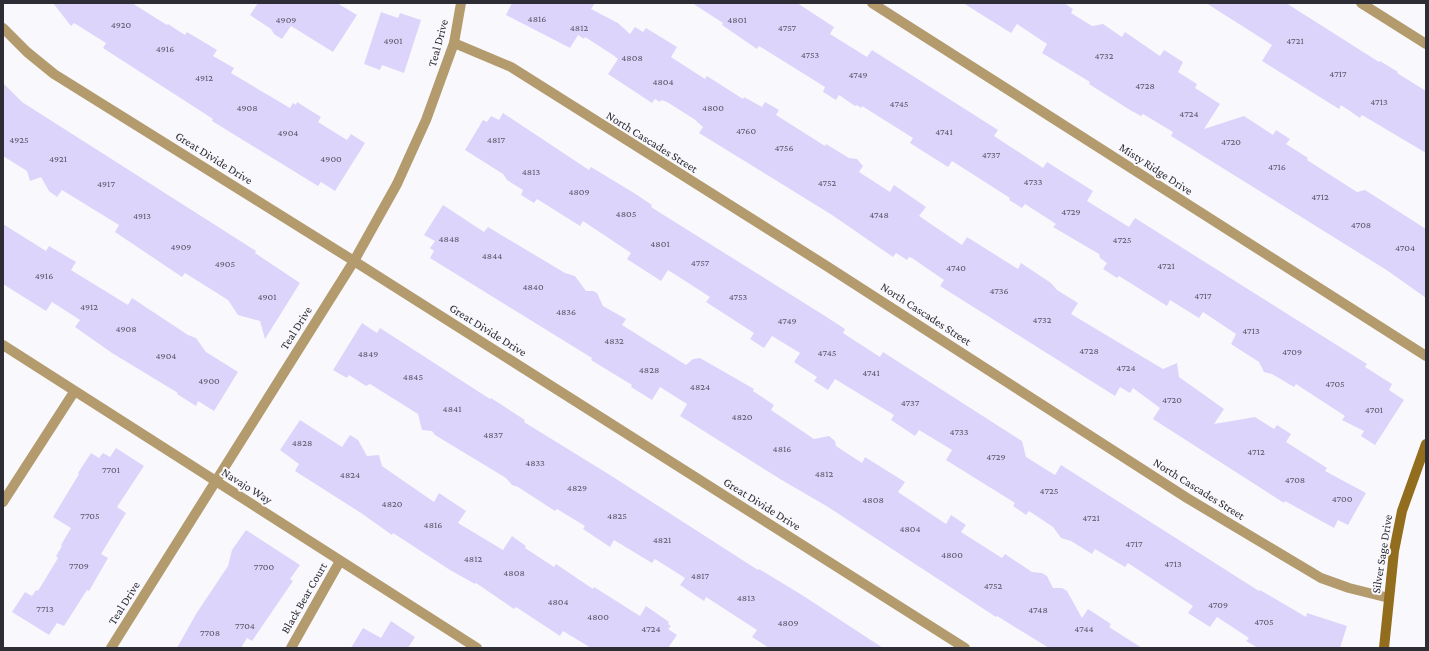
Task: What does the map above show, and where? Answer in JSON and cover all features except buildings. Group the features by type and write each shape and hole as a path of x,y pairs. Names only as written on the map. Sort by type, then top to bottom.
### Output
{"street":[{"name":"Teal Drive","path":"111,648 354,261 398,184 426,120 454,43 461,3"},
{"name":"Misty Ridge Drive","path":"872,3 1426,356"},
{"path":"1361,3 1426,44"},
{"name":"Great Divide Drive","path":"3,28 27,52 54,74 354,261 963,648"},
{"name":"North Cascades Street","path":"454,43 511,67 825,265 1187,498 1321,578 1349,588 1389,598"},
{"name":"Navajo Way","path":"3,345 74,392 477,648"},
{"path":"3,502 74,392"},
{"name":"Silver Sage Drive","path":"1384,648 1394,550 1402,511 1426,444"},
{"name":"Black Bear Court","path":"291,648 340,561"}]}
